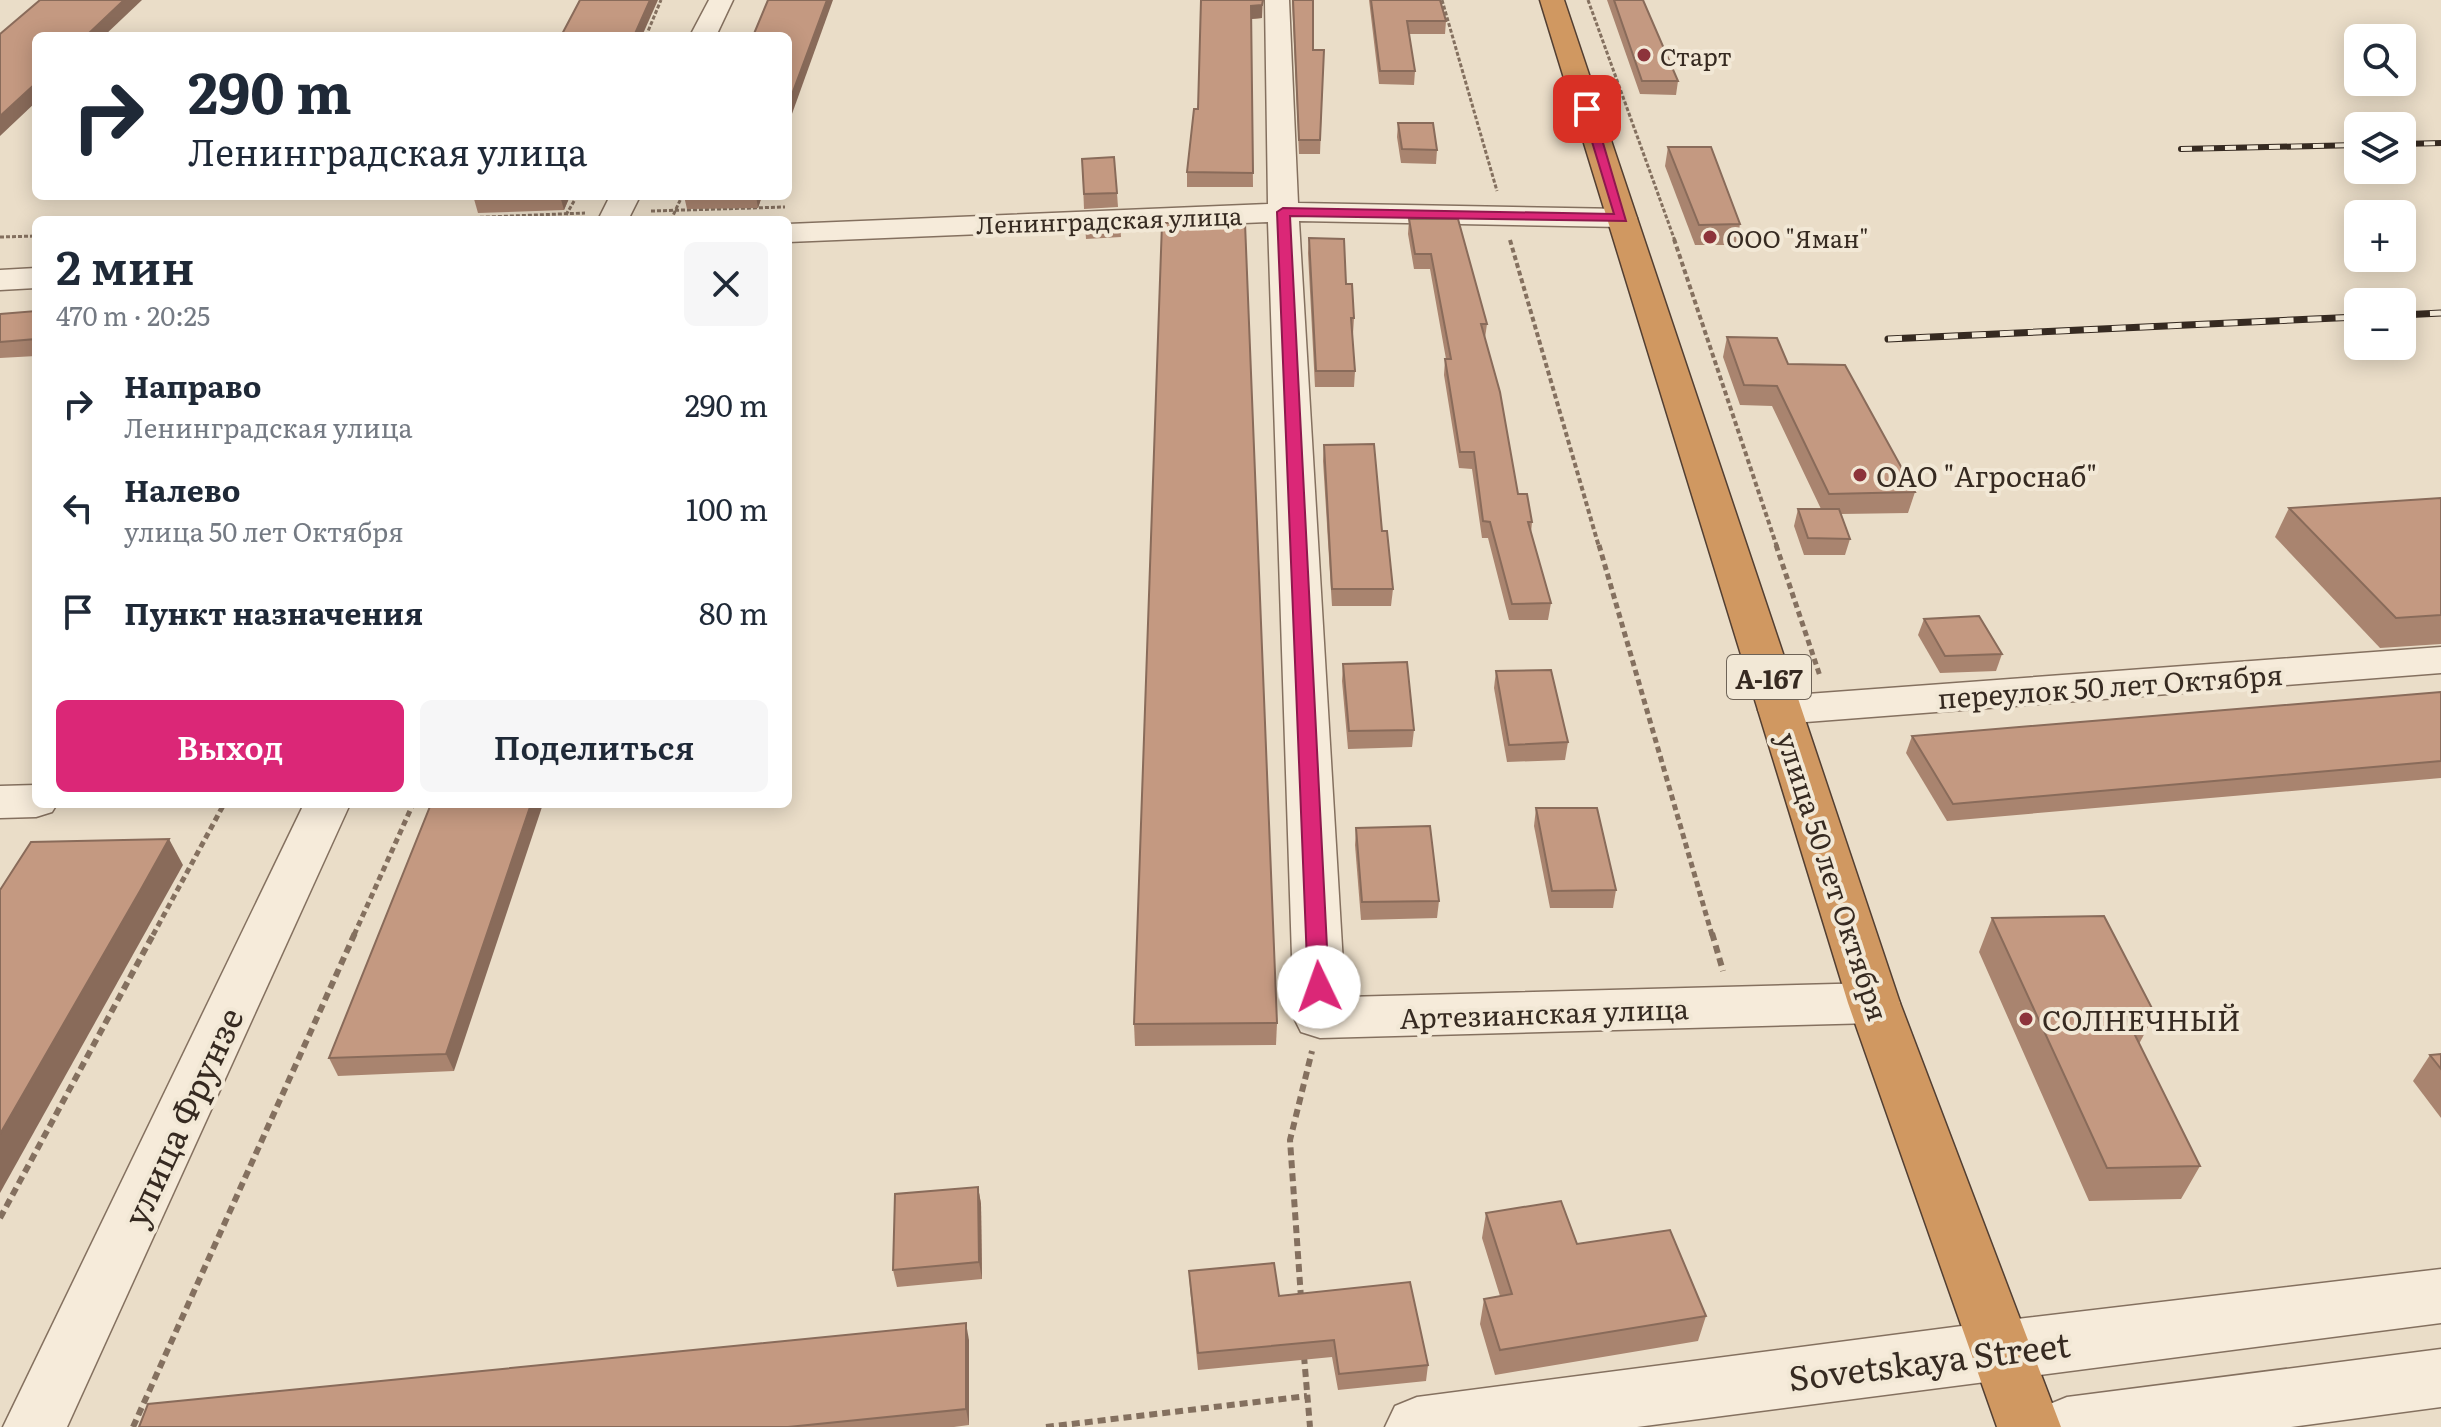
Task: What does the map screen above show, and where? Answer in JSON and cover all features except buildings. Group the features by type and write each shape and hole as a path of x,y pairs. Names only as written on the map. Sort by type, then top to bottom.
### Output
{"highway":[{"name":"улица 50 лет Октября","path":"1552,0 1874,1003 2029,1427"}],"street":[{"path":"705,32 721,0"},
{"path":"1277,0 1283,212 1320,1018"},
{"name":"Ленинградская улица","path":"792,233 1283,212 1622,218"},
{"path":"0,280 32,278"},
{"name":"переулок 50 лет Октября","path":"1780,710 2441,660"},
{"path":"0,802 32,801"},
{"name":"улица Фрунзе","path":"35,1427 325,808"},
{"name":"Артезианская улица","path":"1320,1018 1874,1003"},
{"name":"Sovetskaya Street","path":"1417,1427 2000,1349 2441,1296"},
{"path":"2067,1427 2441,1378"}],"path":[{"path":"648,32 661,0"},
{"path":"1442,0 1733,1005"},
{"path":"1588,0 1649,164 1830,706"},
{"path":"0,237 32,236"},
{"path":"0,1218 222,808"},
{"path":"133,1427 411,808"},
{"path":"1301,1306 1290,1140 1320,1018"},
{"path":"1304,1351 1310,1427"},
{"path":"1046,1427 1307,1396"}],"railway":[{"path":"2416,144 2441,143"},
{"path":"2181,149 2344,145"},
{"path":"2416,314 2441,313"},
{"path":"1888,339 2344,318"}],"place":[{"name":"Старт","path":"1644,55"},
{"name":"ООО \"Яман\"","path":"1710,237"},
{"name":"ОАО \"Агроснаб\"","path":"1860,475"},
{"name":"СОЛНЕЧНЫЙ","path":"2026,1019"}],"route":[{"path":"1319,987 1283,212 1622,218 1587,109"}]}
